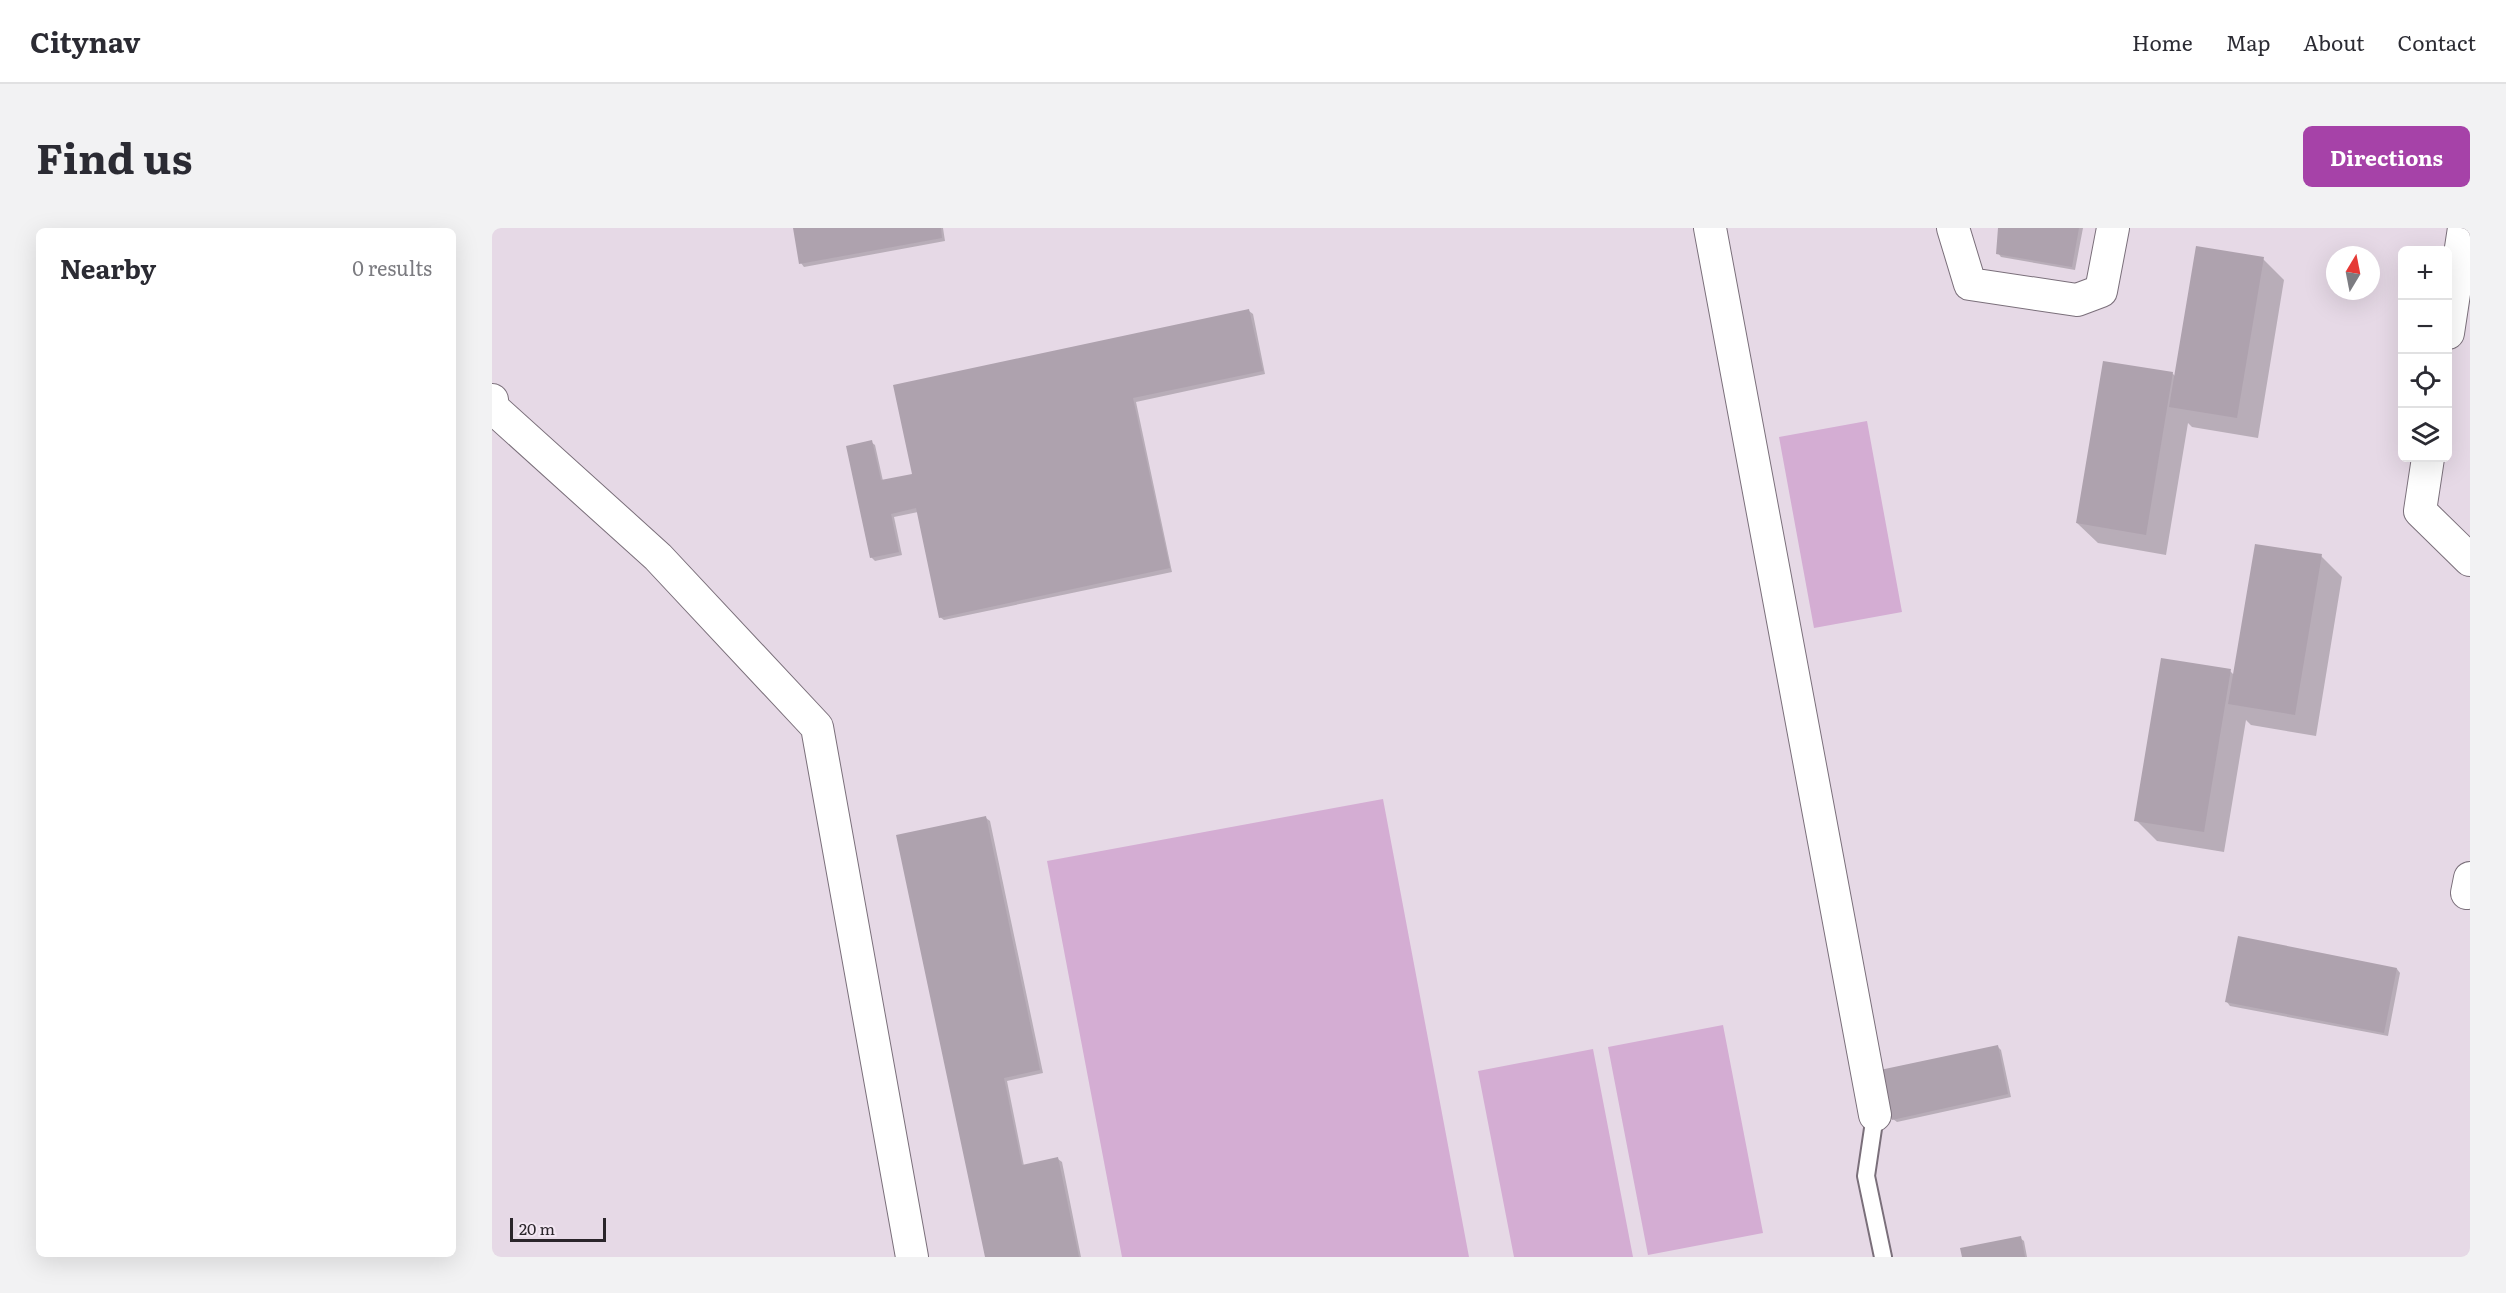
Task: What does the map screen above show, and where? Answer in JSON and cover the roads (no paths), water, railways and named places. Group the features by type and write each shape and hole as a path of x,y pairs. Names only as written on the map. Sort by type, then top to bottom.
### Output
{"street":[{"path":"1710,228 1875,1115"},
{"path":"1953,228 1970,284 2077,300 2101,291 2113,228"},
{"path":"2452,307 2464,228"},
{"path":"492,400 494,408 658,557 817,727 912,1257"},
{"path":"2427,462 2420,511 2470,560"}],"lane":[{"path":"1875,1115 1866,1176 1883,1257"}]}
